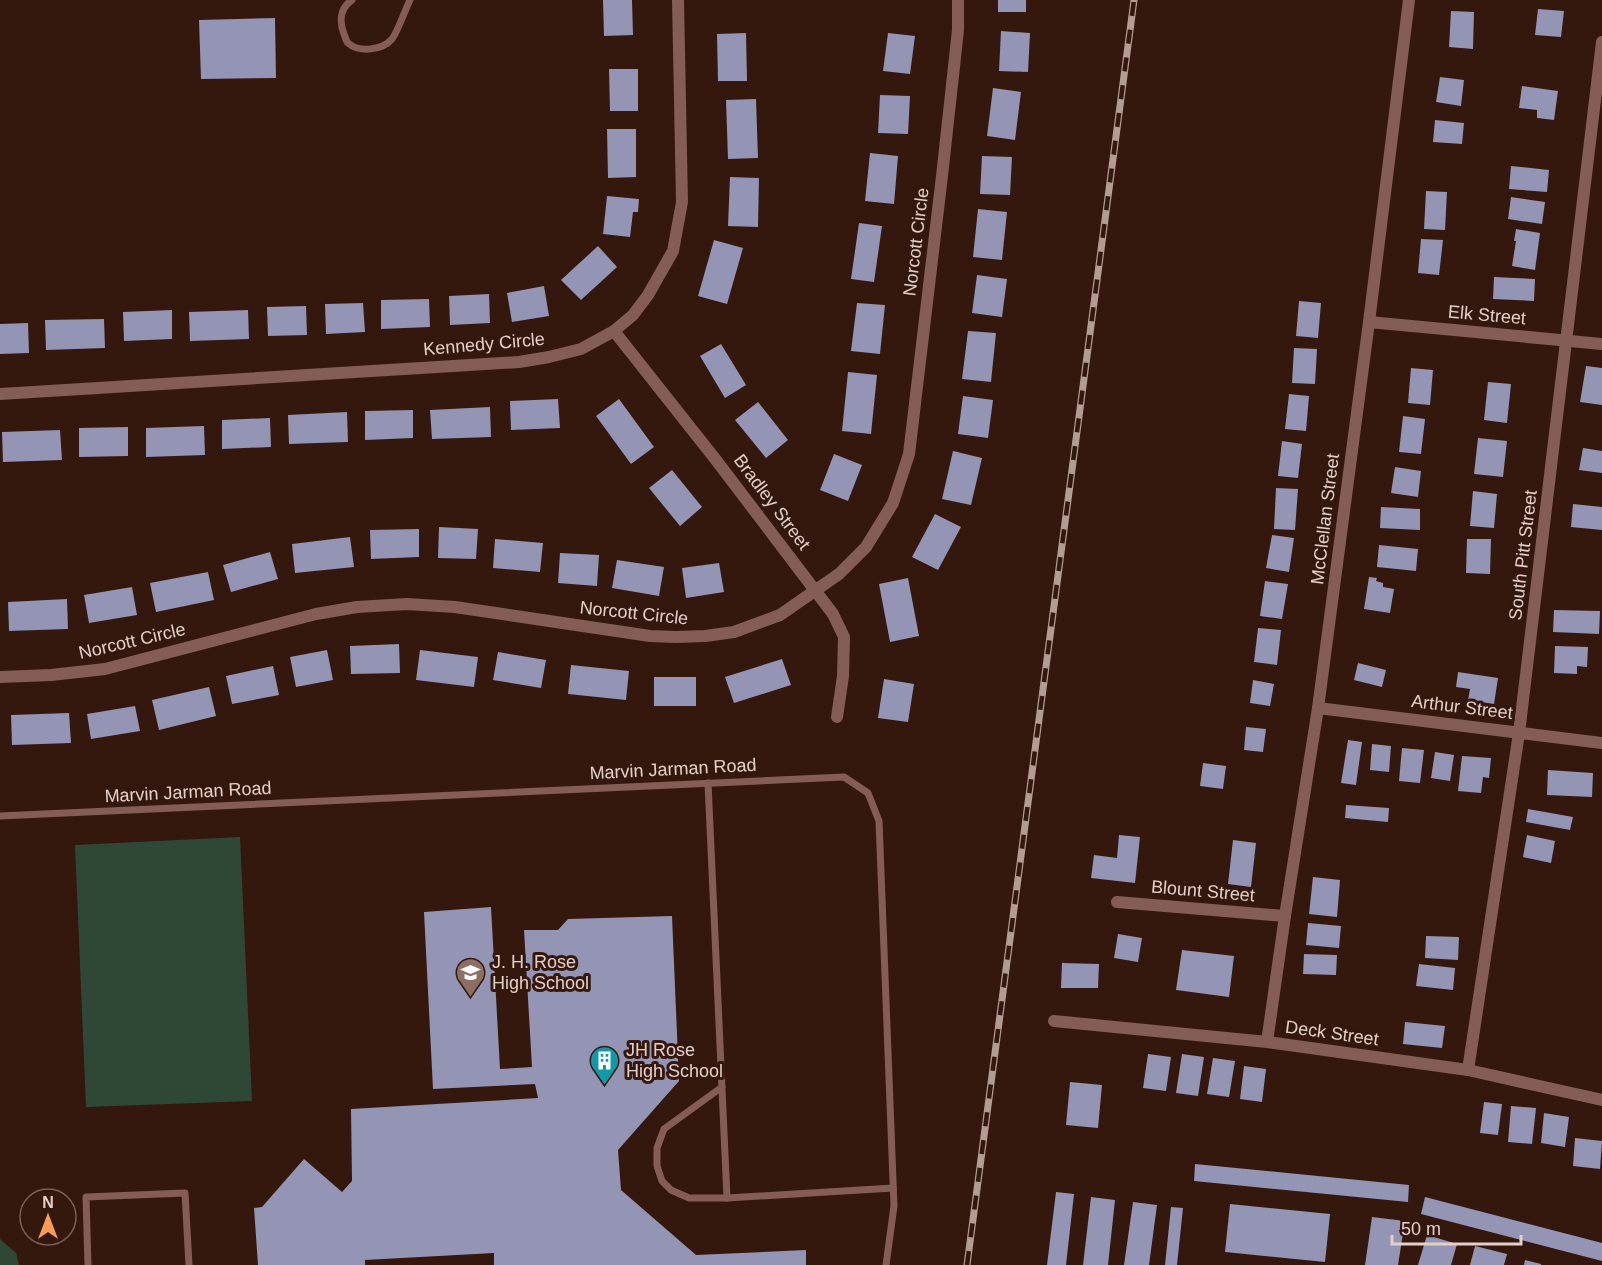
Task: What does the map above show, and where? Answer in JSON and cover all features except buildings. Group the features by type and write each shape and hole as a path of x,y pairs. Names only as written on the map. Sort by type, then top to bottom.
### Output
{"street":[{"name":"Kennedy Circle","path":"0,394 519,362 581,349 614,331 633,315 648,295 673,250 682,202 678,0"},
{"name":"Norcott Circle","path":"0,677 51,675 105,669 316,614 357,607 407,604 455,607 650,636 705,636 734,632 780,615 816,591 839,574 866,547 893,502 909,454 958,30 958,0"},
{"name":"McClellan Street","path":"1268,1042 1285,916 1318,708 1409,0"},
{"name":"South Pitt Street","path":"1468,1070 1519,733 1602,42"},
{"name":"Elk Street","path":"1369,322 1602,344"},
{"name":"Bradley Street","path":"614,331 833,614 844,637 843,676 837,717"},
{"name":"Arthur Street","path":"1318,708 1602,743"},
{"name":"Blount Street","path":"1118,902 1285,916"},
{"name":"Deck Street","path":"1054,1021 1268,1042 1468,1070 1602,1100"}],"lane":[{"path":"352,0 343,9 342,29 347,42 356,47 369,49 381,47 392,39 410,0"},
{"name":"Marvin Jarman Road","path":"0,816 844,777 868,793 879,821 894,1206 886,1265"},
{"path":"708,783 727,1198"},
{"path":"722,1087 664,1129 657,1148 657,1166 662,1181 672,1190 689,1198 727,1198 893,1188"},
{"path":"88,1265 86,1197 185,1193 189,1265"}],"green space":[{"path":"240,837 252,1101 86,1107 75,845"},
{"path":"0,1239 16,1253 19,1265 0,1265"}],"railway":[{"path":"967,1265 1134,0"}],"place":[{"name":"J. H. Rose High School","path":"471,998"},
{"name":"JH Rose High School","path":"605,1086"}]}
